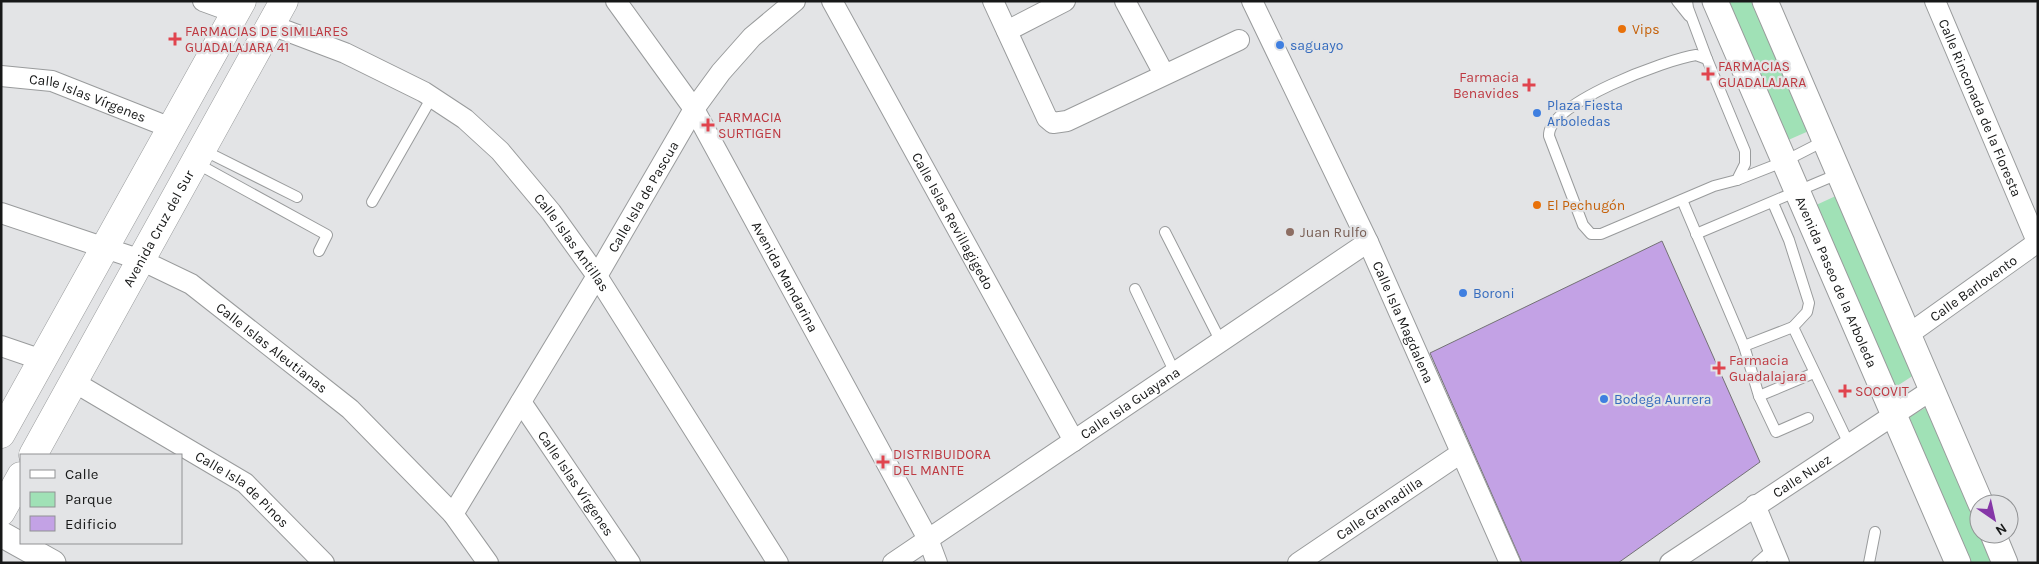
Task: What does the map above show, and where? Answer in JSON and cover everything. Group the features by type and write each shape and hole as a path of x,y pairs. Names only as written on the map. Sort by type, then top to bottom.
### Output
{"main road":[{"name":"Avenida Cruz del Sur","path":"34,454 284,1"},
{"path":"1,434 239,7"},
{"path":"207,64 239,83"},
{"path":"1,512 20,478"}],"street":[{"path":"203,1 239,7"},
{"name":"Avenida Mandarina","path":"616,1 694,109 928,539 937,563"},
{"name":"Calle Isla de Pascua","path":"454,514 597,276 694,109 721,72 752,37 795,1"},
{"name":"Calle Islas Revillagigedo","path":"832,1 1074,441"},
{"path":"993,1 1047,118 1053,123 1066,121 1239,40"},
{"path":"1007,31 1065,1"},
{"path":"1126,1 1164,74"},
{"name":"Calle Isla Magdalena","path":"1252,1 1368,242 1510,563"},
{"name":"Avenida Paseo de la Arboleda","path":"1715,1 1796,193 1958,563"},
{"path":"1765,1 1838,174 1910,334 1977,494"},
{"name":"Calle Rinconada de la Floresta","path":"1934,1 2038,243"},
{"name":"Calle Islas Antillas","path":"271,25 345,53 432,97 465,119 500,151 551,212 597,276 778,563"},
{"name":"Calle Islas Vírgenes","path":"1,76 52,81 171,128"},
{"name":"Calle Islas Aleutianas","path":"1,213 142,260 191,284 350,409 454,514 488,563"},
{"name":"Calle Isla Guayana","path":"893,563 1368,242"},
{"name":"Calle Barlovento","path":"1910,334 2038,243"},
{"path":"1,346 42,360"},
{"name":"Calle Isla de Pinos","path":"74,382 245,483 324,563"},
{"name":"Calle Nuez","path":"1670,563 1933,389"},
{"name":"Calle Islas Vírgenes","path":"520,402 630,563"},
{"name":"Calle Granadilla","path":"1298,563 1461,453"},
{"path":"1755,506 1776,556"},
{"path":"1,534 53,563"},
{"path":"1997,544 2006,563"}],"lane":[{"path":"1678,1 1692,22"},
{"path":"1687,1 1692,22 1746,151 1745,164 1737,180"},
{"path":"1707,59 1696,55 1683,57 1633,76 1579,101 1553,122 1548,129 1583,224 1591,234 1601,234 1714,186 1737,180 1783,162 1824,141"},
{"path":"372,202 432,97"},
{"path":"199,156 297,197"},
{"path":"199,156 327,235 319,251"},
{"path":"1696,234 1838,174"},
{"path":"1682,200 1744,346 1759,396 1776,432 1808,418"},
{"path":"1744,346 1793,327 1807,312 1809,303 1789,240 1773,203"},
{"path":"1165,232 1220,342"},
{"path":"1135,289 1175,373"},
{"path":"1793,327 1849,444"},
{"path":"1759,396 1814,373"},
{"path":"1868,563 1875,532"},
{"path":"1757,563 1776,556"}],"green space":[{"path":"1726,1 1756,1 1811,130 1786,141"},
{"path":"1840,194 1917,373 1894,388 1814,206"},
{"path":"1930,405 1969,497 1969,544 1988,544 1996,563 1967,563 1906,419"}],"building":[{"path":"1662,241 1760,462 1618,563 1522,563 1430,353"}],"place":[{"name":"Vips","path":"1622,29"},
{"name":"FARMACIAS DE SIMILARES GUADALAJARA 41","path":"175,39"},
{"name":"saguayo","path":"1280,45"},
{"name":"FARMACIAS GUADALAJARA","path":"1708,74"},
{"name":"Farmacia Benavides","path":"1529,85"},
{"name":"Plaza Fiesta Arboledas","path":"1537,113"},
{"name":"FARMACIA SURTIGEN","path":"708,125"},
{"name":"El Pechugón","path":"1537,205"},
{"name":"Juan Rulfo","path":"1290,232"},
{"name":"Boroni","path":"1463,293"},
{"name":"Farmacia Guadalajara","path":"1719,368"},
{"name":"SOCOVIT","path":"1845,391"},
{"name":"Bodega Aurrera","path":"1604,399"},
{"name":"DISTRIBUIDORA DEL MANTE","path":"883,462"}]}
